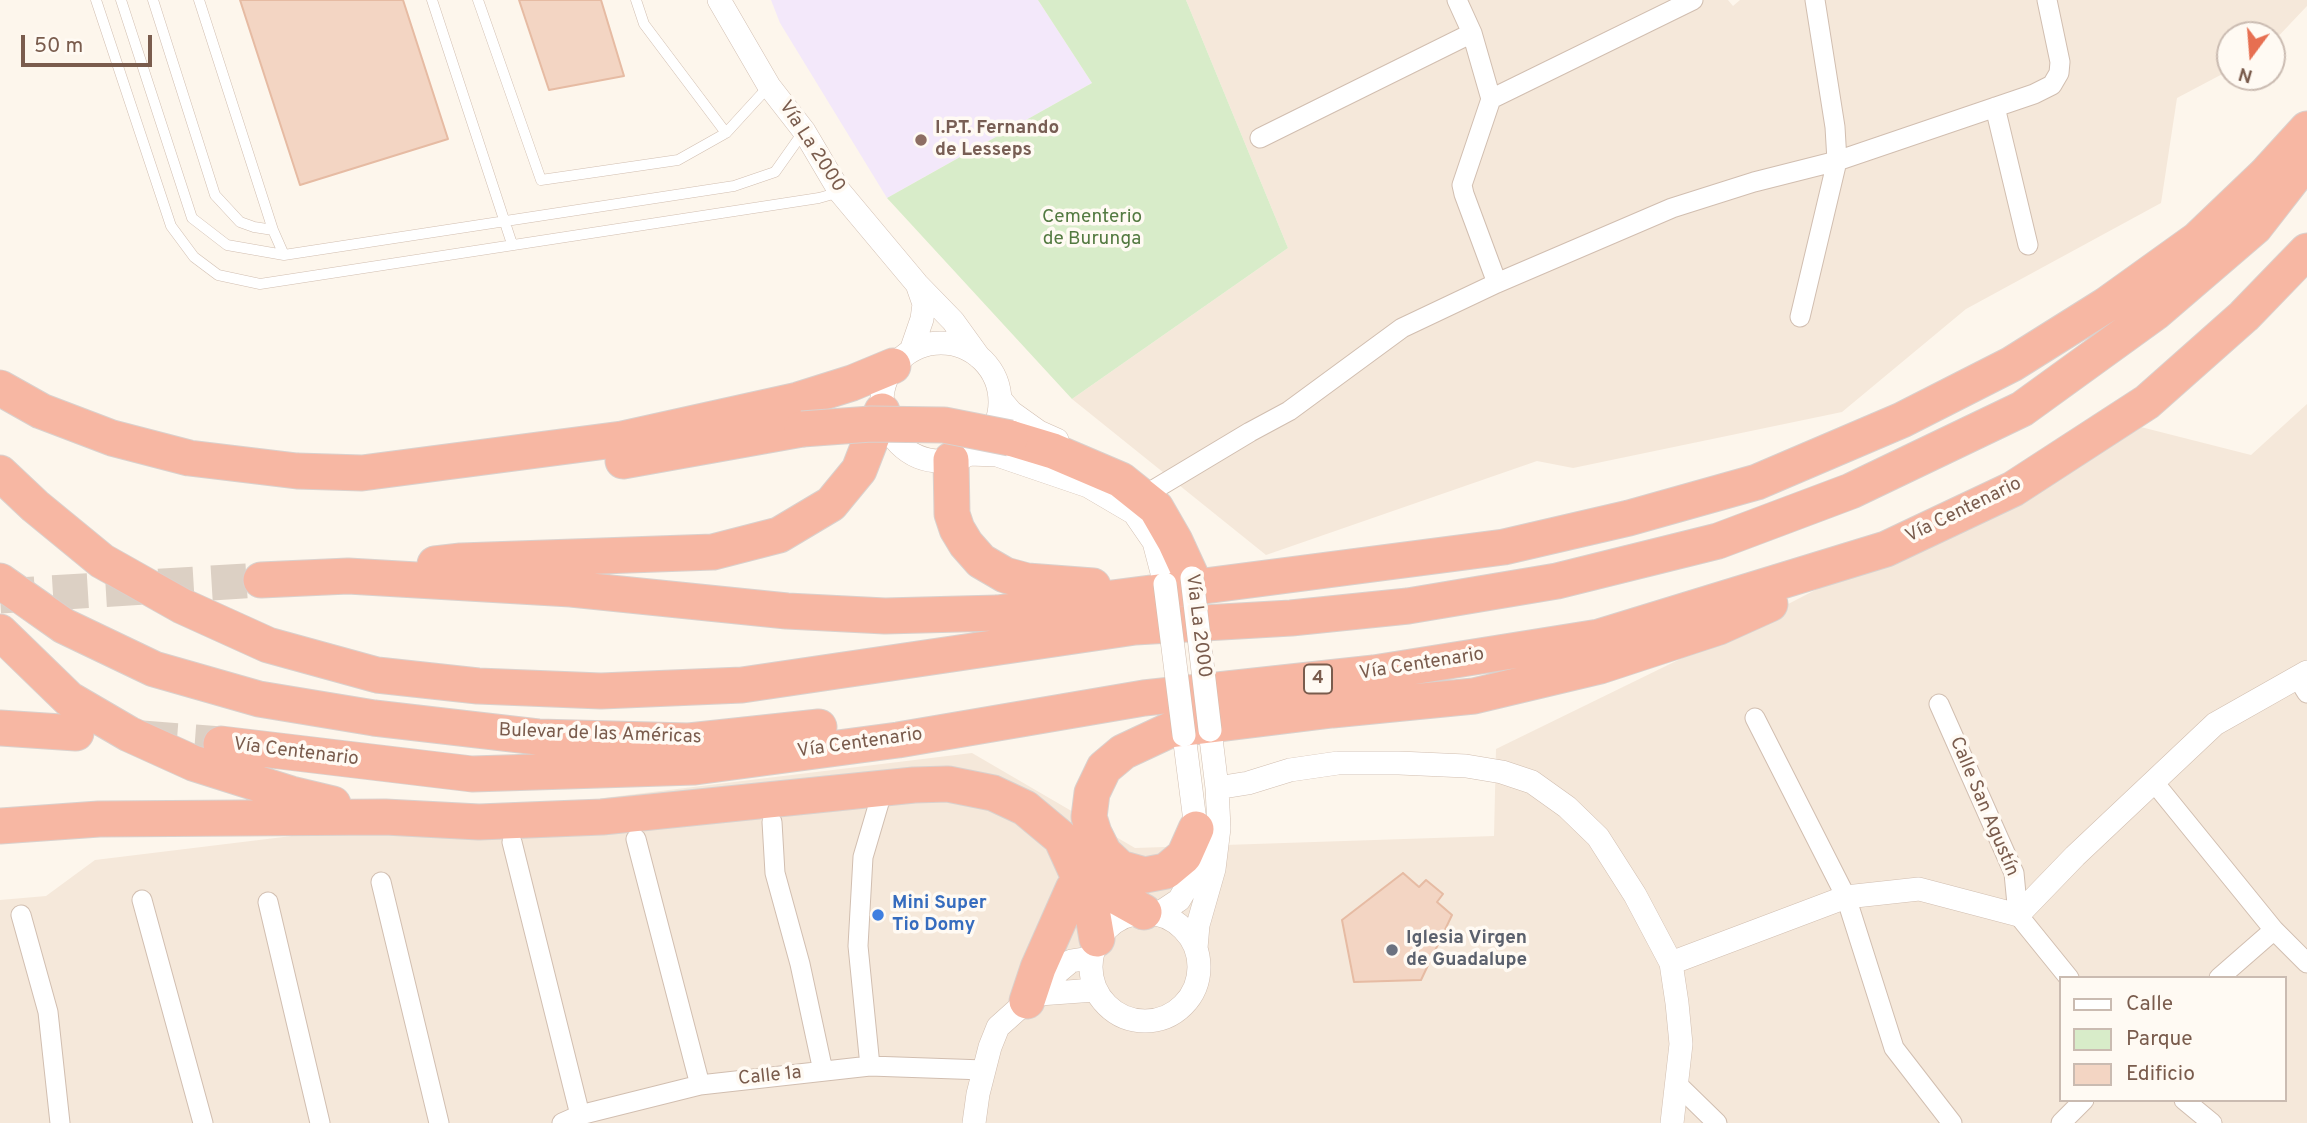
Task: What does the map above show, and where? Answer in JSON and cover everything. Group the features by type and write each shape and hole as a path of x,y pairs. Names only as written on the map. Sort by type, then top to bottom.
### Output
{"highway":[{"path":"348,576 571,589 787,611 885,616 997,613 1170,585 1504,547 1629,518 1756,482 1902,420 2012,365 2106,305 2198,239 2265,175 2307,129"},
{"path":"0,473 35,506 102,561 182,606 268,645 377,674 478,686 601,691 742,685 1135,627 1291,618 1408,606 1557,581 1718,541 1851,491 2022,409 2156,312 2255,227 2307,160"},
{"name":"Vía Centenario","path":"221,744 472,775 695,767 898,740 1144,698 1374,673 1599,637 1886,549 2014,489 2147,402 2244,316 2307,251"},
{"path":"362,473 622,439 798,400 852,383 902,358"},
{"path":"0,388 41,411 100,434 188,458 297,471 496,476 625,461 802,429 871,424 944,425 1010,438 1053,451 1121,480 1156,509 1175,541 1170,585"},
{"path":"261,580 348,576 461,561 713,552 779,535 831,504 859,470 882,411"},
{"path":"960,457 952,514 965,544 981,561 1005,575 1027,581 1170,585"},
{"path":"1196,830 1184,856 1166,871 1145,875 1120,869 1104,853 1089,817 1092,793 1104,768 1130,748 1170,730 1474,696 1600,666 1719,627 1886,549"},
{"name":"Bulevar de las Américas","path":"0,581 64,626 154,669 233,692 259,699 374,718 538,737 689,741 899,718 1144,698"},
{"path":"0,632 69,699 129,734 193,763 291,794 385,817"},
{"path":"0,728 76,733"},
{"path":"0,826 99,819 385,817 479,822 602,817 901,786 948,784 993,793 1025,808 1061,838 1091,904 1094,949"},
{"path":"1104,853 1098,865 1103,878 1119,898 1151,913"},
{"path":"1033,998 1038,968 1080,878"}],"street":[{"name":"Vía La 2000","path":"719,0 769,86 804,131 841,192 918,284 953,321 979,357"},
{"path":"1457,0 1472,33 1491,99 1462,185 1497,283"},
{"path":"1491,99 1693,0"},
{"path":"1800,317 1837,161 1835,127 1815,0"},
{"path":"1150,492 1289,411 1402,328 1497,283 1672,208 1754,182 1837,161 2034,94 2052,85 2059,73 2060,62 2047,0"},
{"path":"1260,138 1472,33"},
{"path":"1995,107 2028,245"},
{"path":"902,358 934,343 958,345 979,357 994,376 1000,400 997,421 986,440 960,457 932,461 914,455 899,444 888,429 882,411 883,387 902,358 922,318 924,304 918,284"},
{"name":"Vía La 2000","path":"1000,400 1011,412 1039,432 1112,465 1142,484 1167,508 1185,541 1170,585 1196,830 1188,885 1179,900 1151,913"},
{"name":"Vía La 2000","path":"960,457 997,455 1088,486 1134,513 1154,542 1170,585 1210,730 1217,788 1219,828 1214,869 1198,925 1196,948"},
{"path":"2018,915 2075,856 2216,724 2304,681"},
{"name":"Calle San Agustín","path":"1939,704 2014,873 2018,915"},
{"path":"1755,718 1846,897 1894,1048 1952,1123"},
{"path":"1217,788 1248,783 1290,770 1338,763 1466,766 1502,772 1532,782 1567,807 1598,837 1635,895 1671,963 1681,1044 1672,1123"},
{"path":"2153,782 2274,930 2307,963"},
{"path":"870,1066 858,946 863,857 881,796"},
{"path":"772,822 775,873 800,964 823,1071"},
{"path":"636,839 700,1085"},
{"path":"512,842 571,1119"},
{"path":"381,882 439,1123"},
{"path":"1671,963 1846,897 1919,889 2018,915 2067,976"},
{"path":"142,900 203,1123"},
{"path":"268,902 320,1123"},
{"path":"974,1123 984,1070 998,1027 1071,961 1094,949 1109,925 1126,915 1151,913 1174,921 1187,932 1196,948 1199,966 1197,984 1188,1000 1174,1013 1157,1020 1139,1021 1121,1016 1106,1005 1095,990 1094,949"},
{"path":"21,915 48,1012 60,1123"},
{"path":"2221,976 2274,930"},
{"path":"1033,998 1095,990"},
{"name":"Calle 1a","path":"571,1119 700,1085 870,1066 984,1070"},
{"path":"1678,1085 1717,1123"},
{"path":"2061,1123 2082,1102"},
{"path":"2186,1102 2212,1123"}],"lane":[{"path":"96,0 171,226 194,257 218,275 260,284 819,198 841,192"},
{"path":"121,0 192,218 227,245 284,254 734,186 775,172 804,131"},
{"path":"153,0 215,195 240,222 273,230"},
{"path":"199,0 273,230 284,254"},
{"path":"432,0 512,244"},
{"path":"478,0 541,180 678,160 726,133 769,86"},
{"path":"636,0 644,24 726,133"}],"shaded area":[{"name":"I.P.T. Fernando de Lesseps","path":"771,0 1038,0 1092,83 887,198 780,23"},
{"path":"1186,0 1728,0 1733,6 1740,0 2307,0 2307,6 2286,28 2286,21 2216,21 2216,77 2177,98 2161,203 1966,309 1842,412 1573,468 1537,461 1266,555 1072,399 1288,248"},
{"path":"2307,404 2307,1123 0,1123 0,900 46,896 95,860 972,753 1135,848 1494,836 1496,749 1715,642 2087,449 2125,423 2251,455"}],"green space":[{"name":"Cementerio de Burunga","path":"1038,0 1186,0 1288,248 1072,399 887,198 1092,83"}],"building":[{"path":"240,0 403,0 448,139 300,185"},
{"path":"519,0 601,0 624,76 549,90"},
{"name":"Iglesia Virgen de Guadalupe","path":"1403,873 1419,887 1426,880 1443,894 1437,902 1452,915 1421,980 1354,982 1342,920"}],"tunnel":[{"path":"0,596 261,580"},
{"path":"142,738 221,744"}],"place":[{"name":"I.P.T. Fernando de Lesseps","path":"921,140"},
{"name":"Mini Super Tio Domy","path":"878,915"},
{"name":"Iglesia Virgen de Guadalupe","path":"1392,950"}]}
